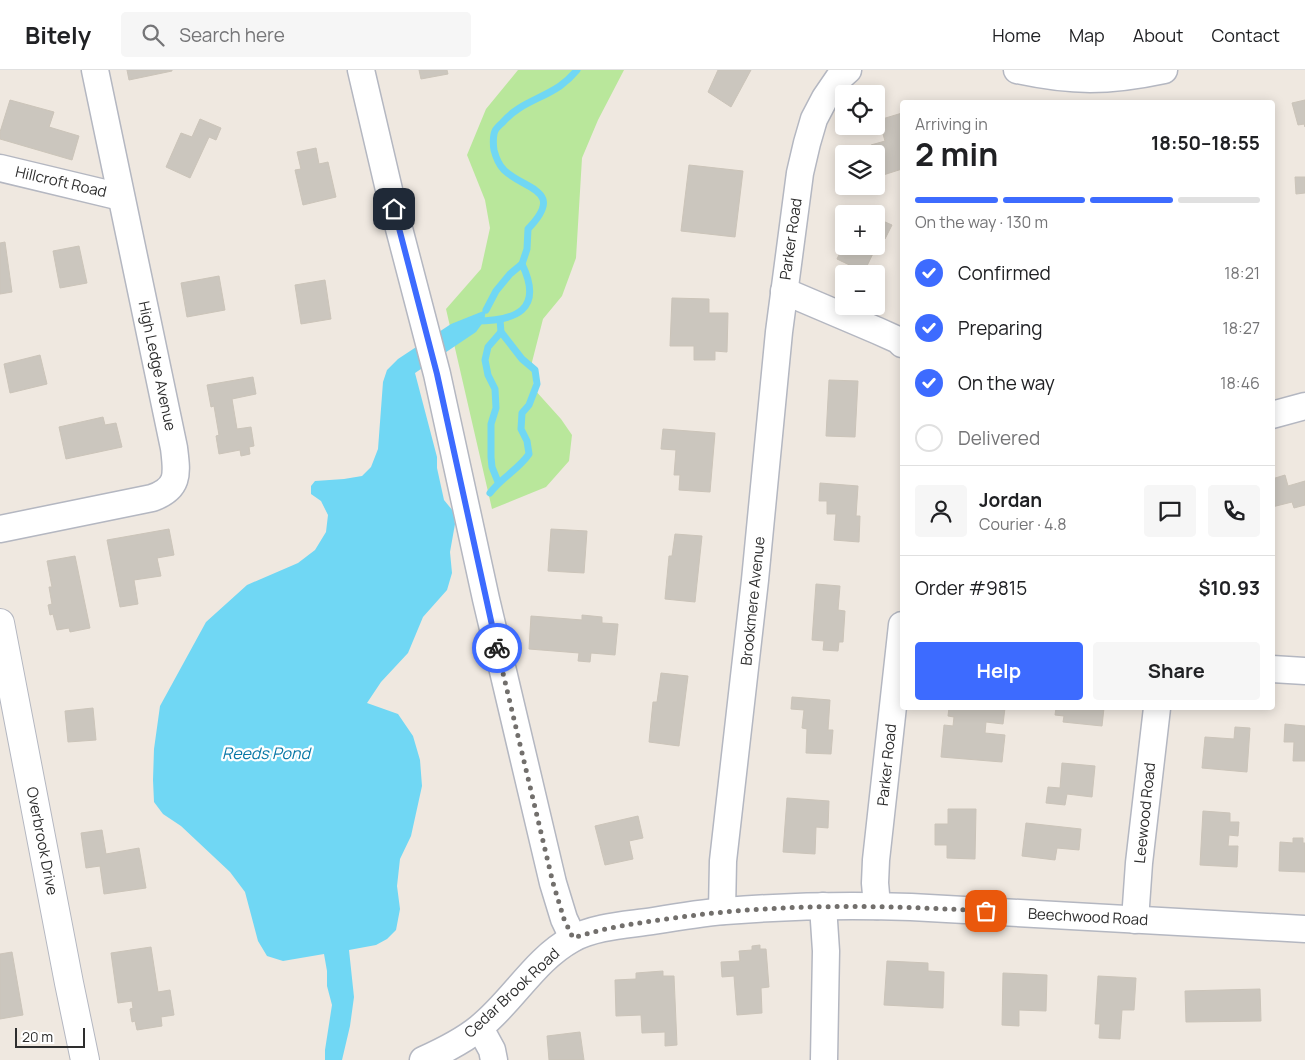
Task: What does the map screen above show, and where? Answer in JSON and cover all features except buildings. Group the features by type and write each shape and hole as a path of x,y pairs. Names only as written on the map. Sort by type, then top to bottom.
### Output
{"street":[{"name":"High Ledge Avenue","path":"0,529 152,498 164,494 172,487 176,476 174,448 94,70"},
{"path":"361,70 390,194 437,374 486,599 553,883 564,919 573,938"},
{"name":"Parker Road","path":"848,70 838,79 825,98 814,119 806,143 800,173 784,291 878,331 900,343"},
{"path":"1017,70 1060,78 1089,80 1118,78 1164,70"},
{"name":"Hillcroft Road","path":"0,168 121,196"},
{"name":"Brookmere Avenue","path":"722,911 723,861 756,580 784,291"},
{"path":"1275,414 1305,406"},
{"name":"Overbrook Drive","path":"0,623 85,1060"},
{"name":"Parker Road","path":"877,906 876,860 900,643"},
{"path":"1275,669 1305,671"},
{"name":"Leewood Road","path":"1135,920 1139,863 1157,710"},
{"path":"823,906 826,951 824,1060"},
{"name":"Beechwood Road","path":"573,938 597,930 622,925 722,911 823,906 877,906 1305,929"},
{"name":"Cedar Brook Road","path":"423,1060 464,1039 480,1028 537,967 554,951 573,938"},
{"path":"480,1028 492,1050 494,1060"}],"green space":[{"path":"518,70 624,70 598,120 582,158 576,258 562,296 543,319 532,362 534,389 561,419 572,435 569,461 546,487 492,509 446,309 481,269 490,228 485,200 467,155 486,109"}],"water":[{"name":"Reeds Pond","path":"486,310 484,321 476,332 415,373 437,457 437,468 444,500 453,511 455,524 450,552 452,573 447,590 423,617 408,653 381,682 367,703 398,714 413,736 420,760 422,786 411,836 400,859 397,886 400,909 396,930 387,939 376,945 349,950 354,997 350,1026 342,1060 325,1060 332,1005 327,986 324,954 283,961 267,956 258,941 245,892 230,872 181,826 163,814 154,802 154,749 160,706 206,622 247,585 298,563 315,550 326,532 328,515 321,501 311,494 311,486 315,481 362,476 371,467 378,449 383,382 387,370 398,359 451,324"}],"waterway":[{"path":"486,310 496,291 510,274 522,264 527,249 528,229 539,216 543,206 543,198 538,192 513,177 500,165 494,148 495,131 509,116 523,106 553,91 577,70"},
{"path":"475,321 503,319 522,310 528,302 530,292 522,264"},
{"path":"490,493 529,454 527,441 521,429 522,413 529,405 537,384 535,370 522,359 501,332 500,320"},
{"path":"498,482 492,467 491,457 491,424 496,408 495,389 488,375 485,360 488,347 501,332"}],"way so far":[{"path":"497,648 553,883 564,919 573,938 597,930 622,925 722,911 762,908 850,905 986,911"}],"route":[{"path":"394,209 437,374 497,648"}]}
